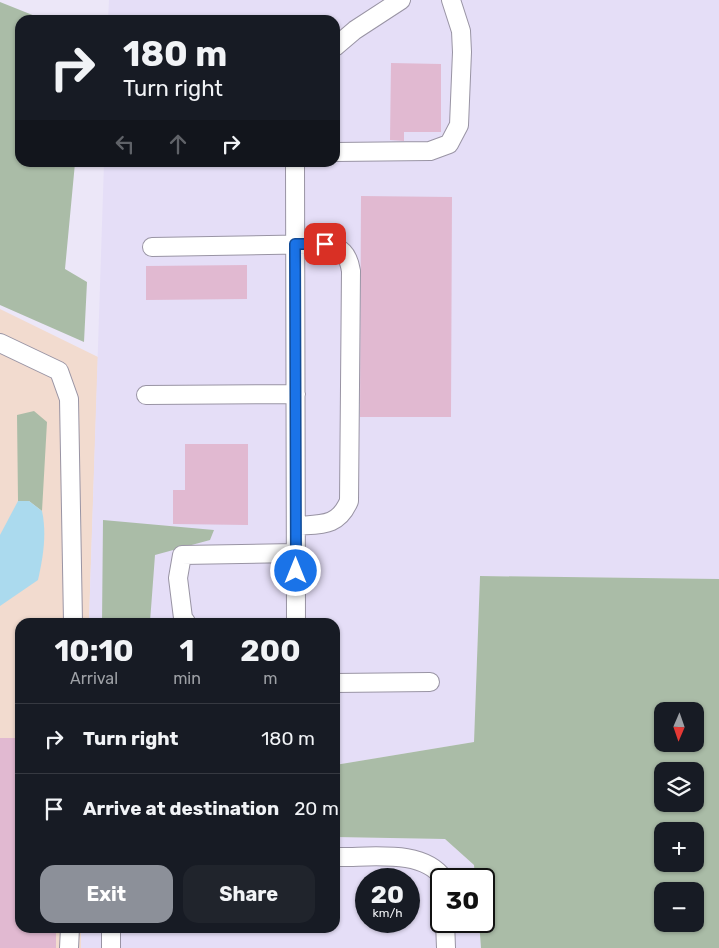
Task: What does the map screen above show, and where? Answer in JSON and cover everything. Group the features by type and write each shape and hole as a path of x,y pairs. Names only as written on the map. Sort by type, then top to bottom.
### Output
{"street":[{"path":"340,43 355,30 401,0"},
{"path":"340,152 430,151 449,144 459,125 462,52 461,31 451,0"},
{"path":"295,167 296,618"},
{"path":"152,247 325,244 340,248 349,257 351,271 349,501 344,512 334,521 296,526"},
{"path":"0,343 59,371 69,399 73,618"},
{"path":"146,395 296,394"},
{"path":"183,618 178,578 182,554 296,553"},
{"path":"340,683 430,682"},
{"path":"340,857 410,858 426,862 436,868"},
{"path":"69,948 70,933"},
{"path":"111,933 111,948 117,948"},
{"path":"445,933 446,948"}],"shaded area":[{"path":"109,0 719,0 719,579 480,576 474,742 340,764 340,618 89,618 104,167 340,167 340,15 108,15"},
{"path":"0,309 98,357 89,618 15,618 15,933 81,933 81,948 0,948"},
{"path":"340,837 445,839 474,865 474,868 430,868 430,933 480,933 481,948 81,948 81,933 340,933"}],"green space":[{"path":"0,2 32,15 15,15 15,167 75,167 65,269 87,282 84,342 0,305"},
{"path":"34,411 47,422 42,511 29,501 18,501 17,415"},
{"path":"103,520 214,530 210,540 155,555 150,618 102,618"},
{"path":"480,576 719,579 719,948 481,948 480,933 495,933 495,868 474,868 474,865 445,839 340,837 340,764 474,742"}],"water":[{"path":"18,501 29,501 42,511 44,546 38,580 0,606 0,535"}],"building":[{"path":"391,63 441,64 441,132 404,132 404,141 390,140"},
{"path":"361,196 452,197 451,417 360,417"},
{"path":"247,265 247,299 146,300 146,266"},
{"path":"185,444 248,444 248,525 173,524 173,490 185,490"},
{"path":"0,738 15,738 15,933 56,933 56,948 0,948"}],"route":[{"path":"296,571 295,244 325,244"}]}
